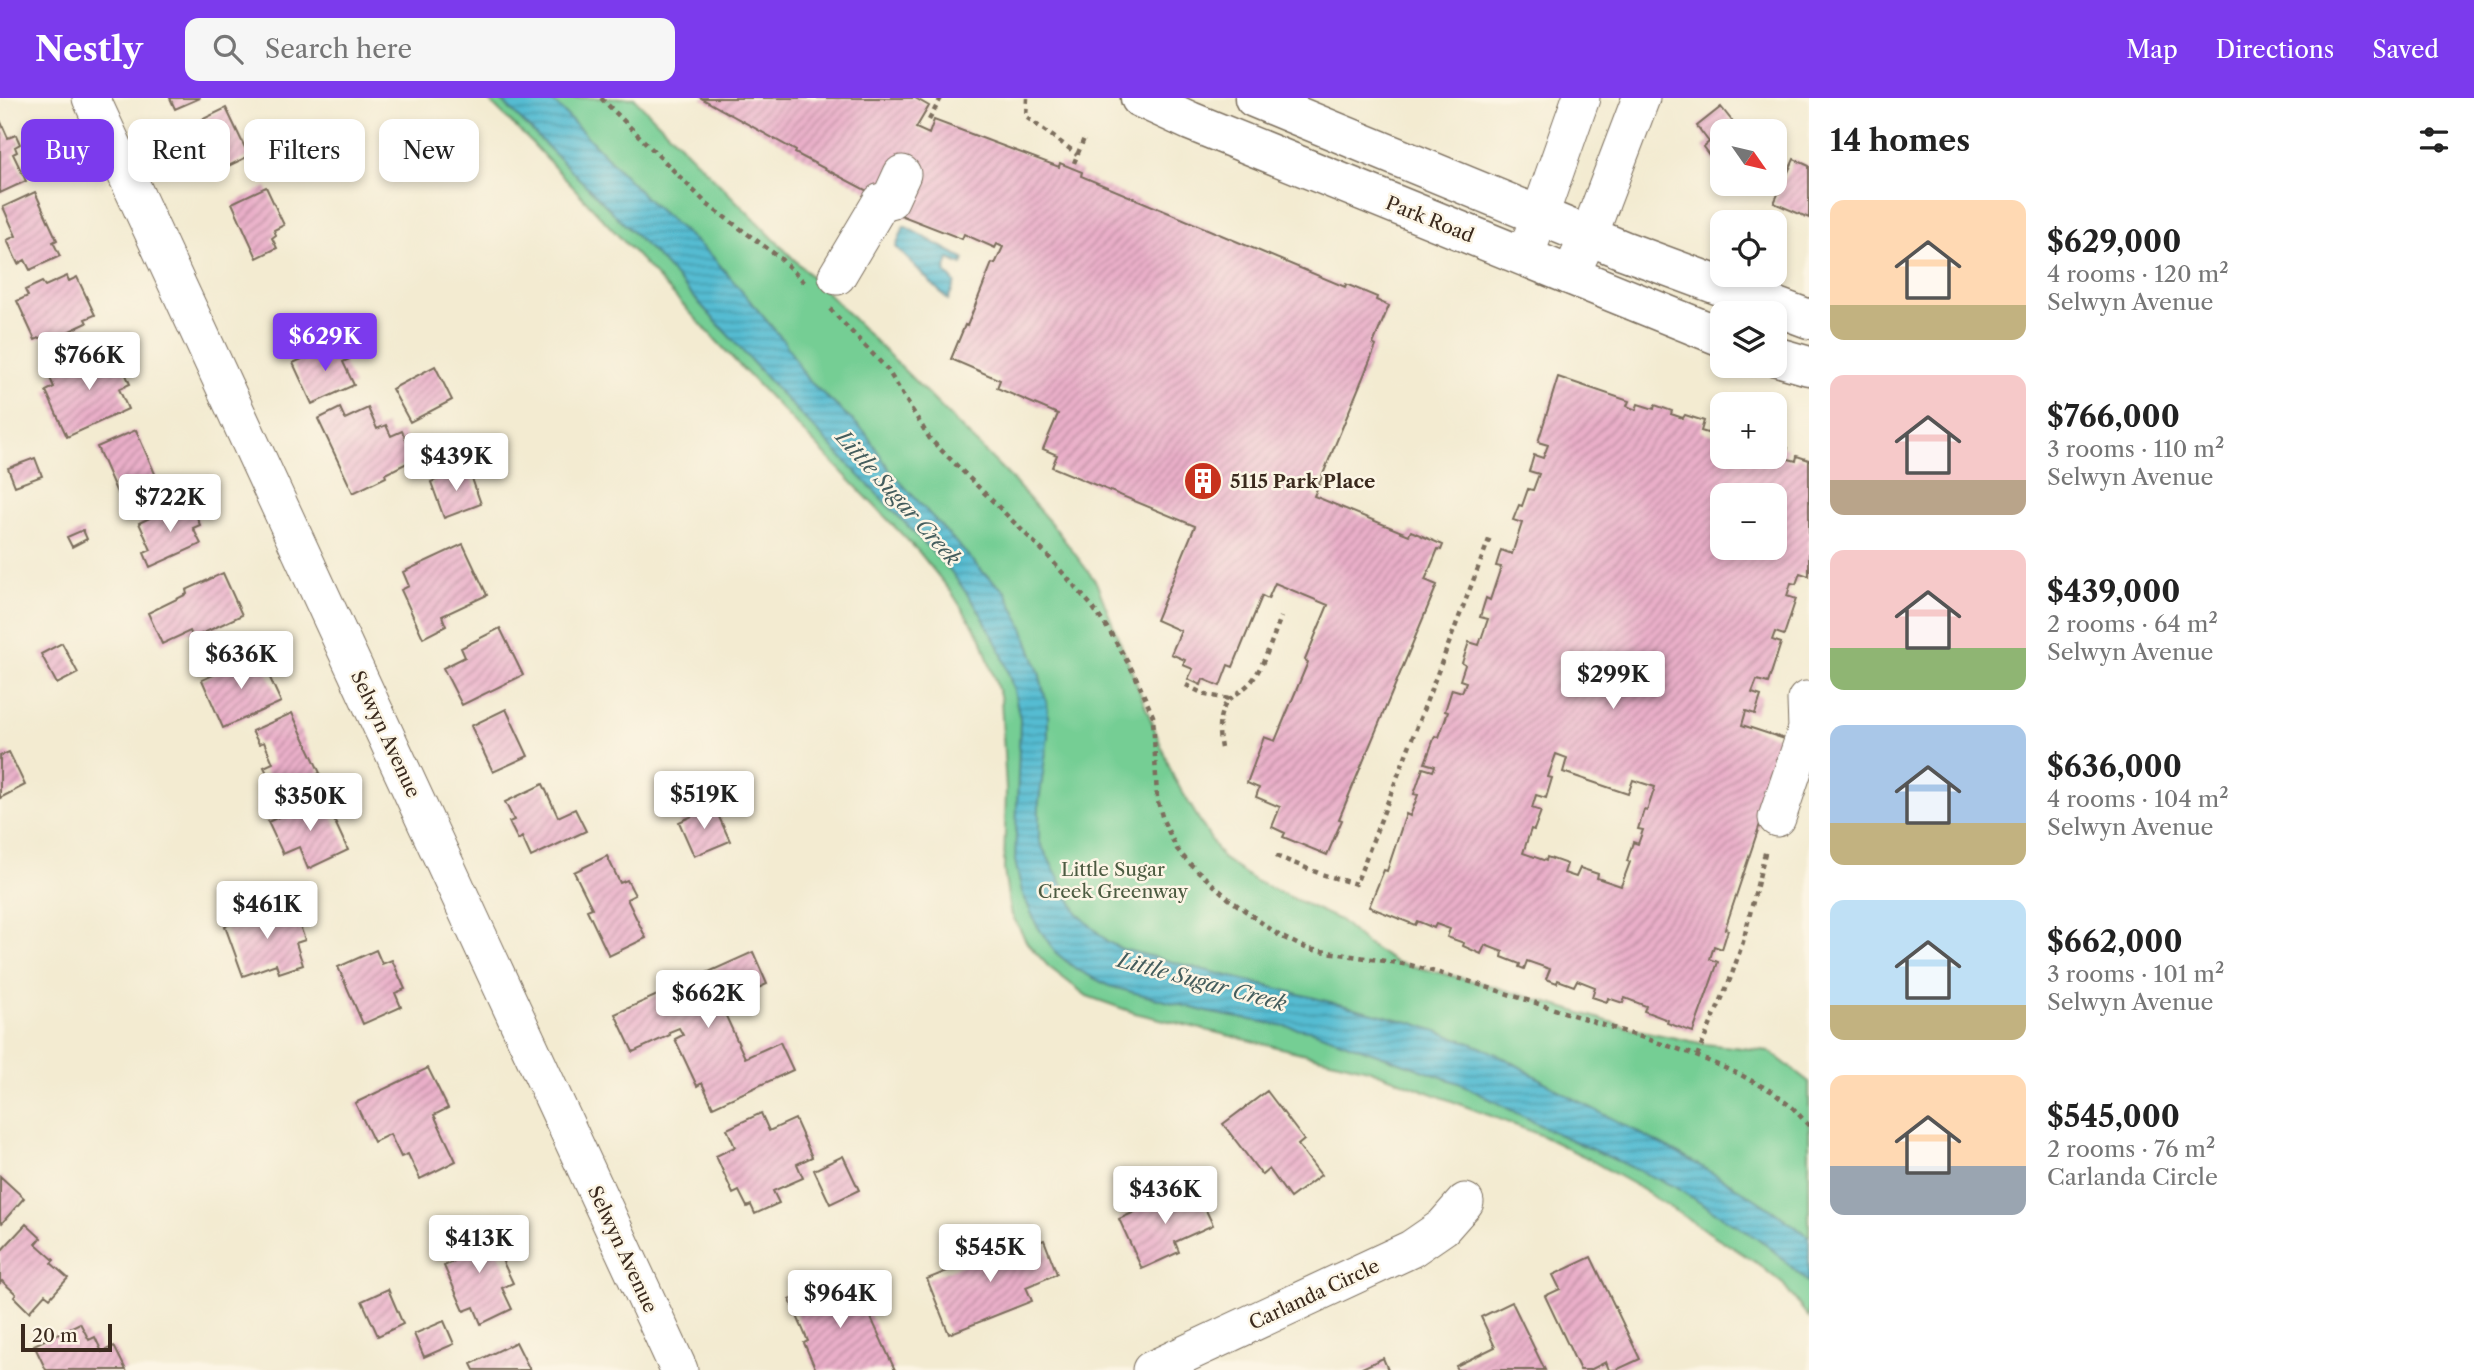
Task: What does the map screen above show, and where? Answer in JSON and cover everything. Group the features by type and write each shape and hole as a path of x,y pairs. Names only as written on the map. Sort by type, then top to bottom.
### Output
{"main road":[{"name":"Park Road","path":"1140,98 1710,332"},
{"path":"1254,98 1588,235 1809,319"},
{"path":"1787,360 1809,366"}],"street":[{"name":"Selwyn Avenue","path":"91,98 679,1370"},
{"path":"1525,257 1581,98"},
{"path":"1570,276 1641,98"},
{"path":"823,289 881,202 890,200 902,174"},
{"path":"1777,818 1807,729 1806,700"},
{"name":"Carlanda Circle","path":"1151,1370 1411,1249 1443,1227 1465,1202"}],"path":[{"path":"601,98 708,205 823,289 887,369 930,439 1047,555 1091,605 1135,674 1153,716 1157,799 1163,820 1177,849 1202,876 1260,923 1295,944 1308,949 1410,965 1468,981 1697,1056 1771,1091 1793,1108 1809,1126"},
{"path":"929,120 941,98"},
{"path":"1027,98 1026,117 1077,154"},
{"path":"1074,163 1085,136"},
{"path":"1276,856 1321,874 1356,884 1490,537"},
{"path":"1221,748 1218,731 1225,706 1255,677 1281,617"},
{"path":"1186,685 1206,695 1230,699"},
{"path":"1697,1056 1743,942 1769,838 1777,818"}],"green space":[{"name":"Little Sugar Creek Greenway","path":"486,98 634,98 1010,477 1055,528 1096,582 1174,778 1222,858 1255,881 1340,920 1364,942 1395,962 1485,984 1637,1030 1705,1044 1769,1051 1809,1082 1809,1318 1783,1284 1757,1263 1633,1184 1538,1134 1368,1069 1135,1013 1087,996 1049,967 1027,943 1010,911 1004,870 1006,790 1001,699 981,638 952,593 919,552 738,364 531,142"}],"water":[{"name":"Little Sugar Creek","path":"499,98 550,98 651,203 712,256 784,341 807,379 865,432 891,472 984,573 1006,592 1039,672 1048,709 1048,737 1039,802 1039,841 1078,914 1108,942 1122,949 1413,1023 1497,1054 1569,1096 1697,1164 1782,1217 1809,1237 1809,1283 1766,1244 1673,1186 1551,1131 1461,1084 1313,1031 1211,1013 1109,986 1076,969 1055,952 1036,924 1022,892 1015,861 1020,719 1001,652 981,614 950,570 782,395 665,265"},
{"path":"904,226 964,259 962,265 949,259 945,272 955,283 948,300 896,247"}],"building":[{"path":"170,98 200,98 175,109"},
{"name":"5115 Park Place","path":"701,98 915,98 929,106 916,128 929,134 934,120 1059,167 1060,163 1082,172 1081,176 1345,287 1346,284 1377,297 1376,300 1389,306 1373,344 1376,346 1314,496 1409,535 1411,531 1443,545 1441,550 1438,549 1425,580 1437,585 1339,819 1342,820 1327,855 1283,837 1285,833 1272,827 1280,807 1256,797 1259,788 1247,783 1264,737 1275,741 1328,605 1275,583 1268,599 1262,596 1233,667 1228,665 1220,686 1203,679 1201,685 1188,679 1193,669 1183,665 1185,660 1171,654 1181,631 1156,620 1195,526 1052,467 1057,455 1043,449 1058,414 997,388 1000,380 951,359 992,263 995,264 1003,247 997,244 995,248 964,234 962,239 895,213 877,196 795,153 796,151"},
{"path":"1721,107 1730,119 1710,119 1710,156 1703,147 1709,142 1697,126"},
{"path":"226,108 244,146 244,158 230,165 230,119 203,119"},
{"path":"0,120 8,138 16,135 20,144 15,147 17,152 13,154 21,171 21,182 24,182 0,193"},
{"path":"1794,159 1809,166 1809,218 1774,203 1777,196 1787,196 1787,174"},
{"path":"266,187 284,225 274,230 276,235 272,238 277,248 257,258 232,203"},
{"path":"35,192 57,240 53,242 60,256 30,270 25,260 18,264 7,240 16,236 3,207"},
{"path":"67,276 69,281 77,277 95,315 85,319 87,323 46,342 44,336 35,340 17,301 28,296 25,290 42,282 45,286"},
{"path":"341,341 349,359 343,362 354,385 312,404 293,363"},
{"path":"114,347 130,384 119,389 128,409 67,437 46,391 54,387 49,376"},
{"path":"435,366 452,400 410,422 392,389"},
{"path":"1558,377 1629,401 1627,406 1636,410 1638,404 1654,409 1655,405 1683,418 1685,415 1704,421 1701,431 1710,434 1710,469 1787,469 1787,459 1796,461 1797,456 1809,460 1809,576 1800,573 1796,584 1791,583 1787,596 1796,599 1784,635 1775,632 1772,640 1781,643 1768,683 1757,680 1752,693 1761,696 1755,714 1746,711 1742,725 1788,740 1725,929 1728,930 1722,949 1714,946 1710,959 1718,962 1693,1032 1667,1023 1668,1020 1644,1011 1646,1006 1625,998 1623,1003 1592,997 1595,987 1577,980 1574,986 1546,979 1550,969 1527,961 1524,969 1519,967 1520,964 1502,957 1503,952 1485,945 1481,954 1463,946 1464,943 1447,937 1450,929 1436,924 1434,928 1417,921 1415,925 1369,907 1384,870 1387,871 1406,814 1410,816 1418,795 1414,794 1423,768 1433,771 1435,766 1425,763 1435,736 1439,737 1448,712 1445,711 1452,689 1462,692 1466,682 1460,680 1465,665 1462,663 1469,642 1479,645 1488,619 1480,617 1486,598 1490,600 1501,567 1496,566 1501,550 1512,554 1522,523 1513,520 1528,489 1533,490 1539,474 1529,471 1534,455 1543,458 1548,445 1538,442","holes":["1556,754 1567,758 1563,772 1628,794 1633,780 1655,787 1638,829 1643,830 1638,844 1633,842 1627,861 1630,862 1621,886 1597,878 1598,874 1580,868 1576,877 1564,873 1567,864 1547,857 1546,861 1523,853 1531,829 1534,830 1541,811 1532,808 1536,795 1546,798 1552,778 1548,777"]},
{"path":"340,408 345,419 368,408 377,429 386,425 391,436 402,431 415,459 353,493 318,419"},
{"path":"136,430 156,476 117,493 97,447"},
{"path":"35,458 42,476 15,486 8,468"},
{"path":"468,467 481,504 444,518 431,482"},
{"path":"183,502 188,512 194,510 200,525 193,528 201,544 150,567 144,553 151,550 139,523"},
{"path":"83,530 87,539 72,547 67,537"},
{"path":"463,544 487,595 442,616 446,626 423,638 401,590 409,586 403,572"},
{"path":"223,573 242,615 193,638 190,631 162,644 148,613 187,594 186,590"},
{"path":"500,628 523,675 462,705 443,668 465,657 461,648"},
{"path":"62,643 78,673 57,684 41,654"},
{"path":"259,654 281,702 223,728 202,680"},
{"path":"506,709 528,756 493,772 471,726"},
{"path":"292,713 320,773 276,793 264,767 273,763 264,742 259,744 252,731"},
{"path":"9,752 25,785 0,798 0,756"},
{"path":"543,784 558,817 575,809 586,831 531,857 522,837 518,840 509,822 514,820 505,802"},
{"path":"323,796 348,850 308,869 299,847 283,854 268,822"},
{"path":"714,806 730,841 694,856 679,822"},
{"path":"607,856 620,883 627,880 635,895 627,899 646,938 609,956 587,910 592,908 574,872"},
{"path":"287,903 296,927 300,926 305,940 296,943 303,965 279,973 276,964 243,976 225,926"},
{"path":"376,950 382,964 392,960 405,989 395,993 401,1007 363,1024 338,967"},
{"path":"753,952 767,984 721,1005 745,1058 780,1042 793,1070 713,1107 702,1083 697,1086 675,1039 683,1035 679,1028 633,1052 615,1014"},
{"path":"428,1068 448,1108 434,1115 456,1161 420,1179 408,1154 401,1157 390,1134 374,1142 355,1103"},
{"path":"1267,1091 1304,1140 1298,1145 1321,1175 1290,1198 1269,1169 1262,1175 1223,1124"},
{"path":"761,1113 769,1131 795,1119 812,1157 797,1164 803,1178 773,1191 779,1203 755,1214 751,1205 747,1207 739,1191 733,1194 716,1156 735,1147 727,1129"},
{"path":"843,1156 859,1190 830,1204 814,1170"},
{"path":"0,1176 24,1198 2,1223 0,1221"},
{"path":"1194,1185 1213,1225 1175,1242 1179,1252 1142,1269 1119,1219"},
{"path":"26,1224 41,1238 36,1244 54,1260 51,1263 68,1278 50,1298 45,1294 29,1312 14,1297 16,1294 2,1281 0,1283 0,1252"},
{"path":"486,1226 513,1283 502,1288 512,1309 481,1324 474,1307 464,1311 444,1266 454,1261 447,1244"},
{"path":"1044,1240 1057,1274 1026,1287 1032,1301 949,1334 927,1279 1020,1242 1022,1248"},
{"path":"1591,1257 1640,1359 1616,1370 1609,1370 1606,1362 1590,1370 1580,1370 1545,1296 1560,1289 1553,1275"},
{"path":"844,1274 862,1314 868,1311 895,1370 816,1370 804,1343 808,1341 790,1300"},
{"path":"388,1289 403,1324 378,1336 362,1301"},
{"path":"1512,1302 1545,1370 1458,1370 1456,1366 1495,1347 1481,1317"},
{"path":"444,1321 454,1344 424,1357 414,1334"},
{"path":"80,1323 89,1340 95,1337 102,1352 114,1346 126,1370 46,1370 34,1345"},
{"path":"516,1342 530,1370 474,1370 471,1364"},
{"path":"1383,1358 1388,1370 1358,1370"}],"place":[{"name":"5115 Park Place","path":"1203,481"}]}
